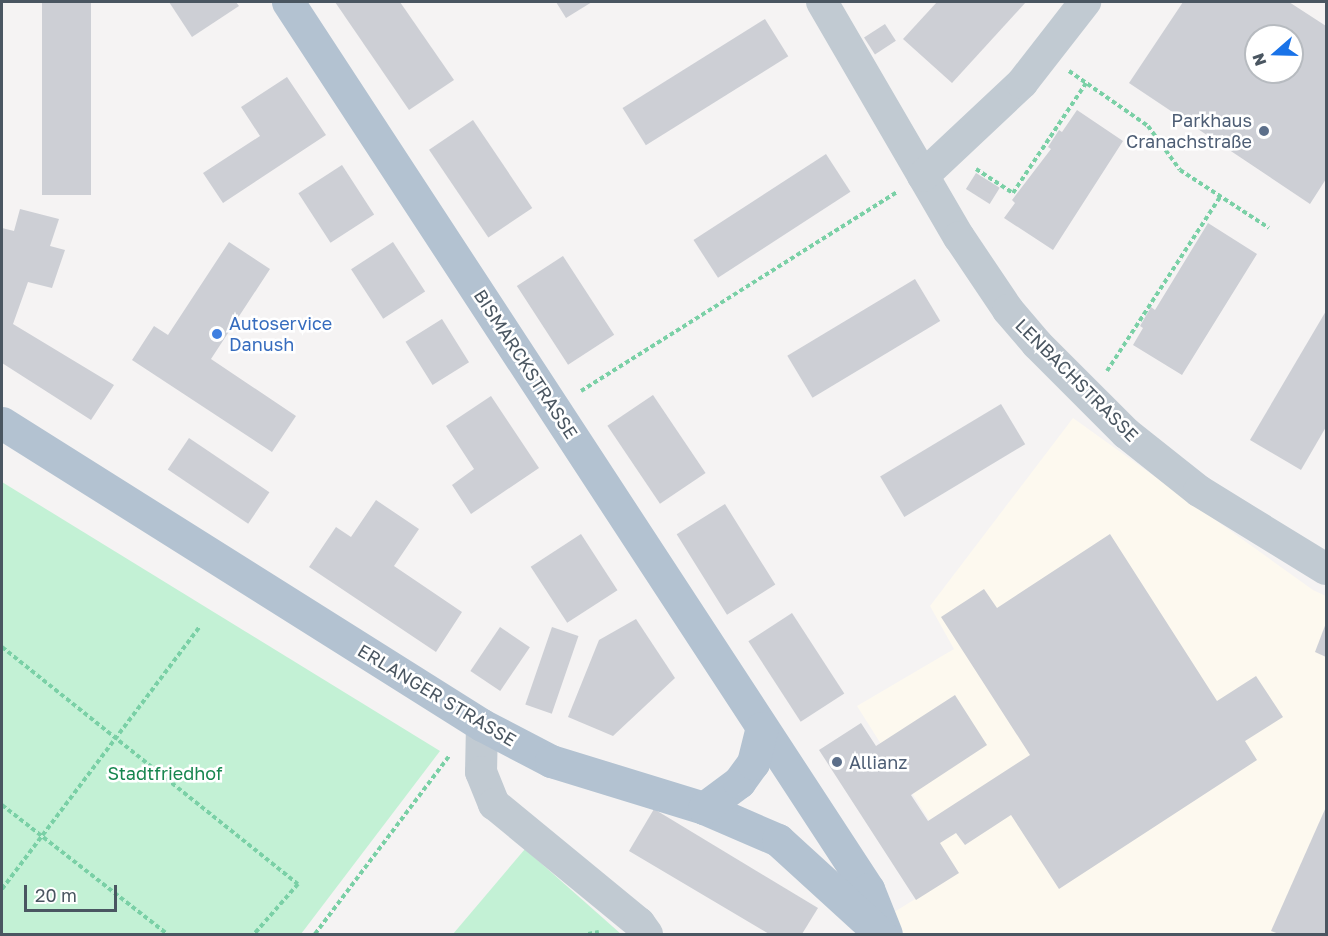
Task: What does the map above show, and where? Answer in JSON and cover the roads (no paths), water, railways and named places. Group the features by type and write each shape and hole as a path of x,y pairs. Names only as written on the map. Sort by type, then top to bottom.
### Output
{"main road":[{"name":"BISMARCKSTRASSE","path":"288,2 868,889 886,934"},
{"name":"ERLANGER STRASSE","path":"2,423 483,725 551,761 704,808 778,840 881,934"},
{"path":"704,808 732,789 753,763 762,729"}],"street":[{"name":"LENBACHSTRASSE","path":"822,2 923,176 1008,310 1126,433 1199,491 1326,569"},
{"path":"923,176 1022,83 1085,2"},
{"path":"483,725 481,772 494,804 639,923 646,934"}],"place":[{"name":"Parkhaus Cranachstraße","path":"1264,131"},
{"name":"Autoservice Danush","path":"217,334"},
{"name":"Allianz","path":"837,762"}],"park label":[{"name":"Stadtfriedhof","path":"165,773"}]}
